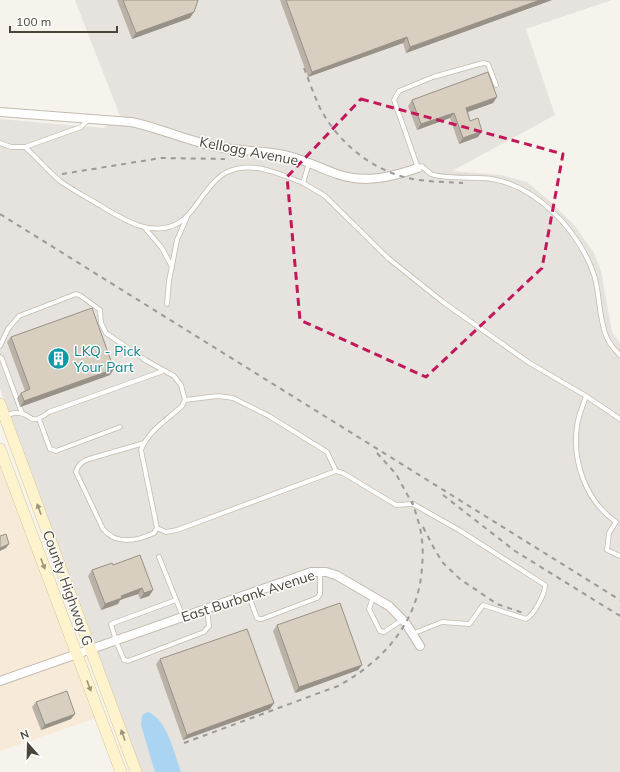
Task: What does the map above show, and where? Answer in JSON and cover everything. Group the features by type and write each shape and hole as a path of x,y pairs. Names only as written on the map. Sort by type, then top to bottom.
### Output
{"main road":[{"name":"County Highway G","path":"0,404 2,418 136,772"},
{"name":"County Highway G","path":"0,449 120,772"}],"street":[{"name":"Kellogg Avenue","path":"0,112 131,122 150,126 220,148 292,157 339,175 368,180 387,178 418,168"},
{"name":"East Burbank Avenue","path":"0,681 77,655 302,574 320,571 344,578 389,606 402,620 420,646"}],"lane":[{"path":"496,85 488,64 483,63 433,77 399,91 394,100 418,168 422,166 432,175 492,179 514,185 530,194 554,212 574,236 589,264 595,277 603,326 607,339 620,355"},
{"path":"0,143 12,147 25,147 82,127 89,119"},
{"path":"25,147 60,181 125,221 144,227 167,227 179,223 188,216 219,178 226,172 235,169 247,167 260,168 303,183 325,196 388,258 410,277 528,362 586,396 620,419"},
{"path":"303,183 308,163"},
{"path":"167,304 177,240 188,216"},
{"path":"144,227 162,248 172,267"},
{"path":"0,346 8,329 19,316 76,294 82,296 100,310 101,323 106,333 147,362 174,376 181,385 185,400 182,406 151,432 141,450 157,528 154,534 144,538 126,541 107,534 103,529 76,472 77,467 89,459 144,443"},
{"path":"0,357 22,414"},
{"path":"2,418 16,412 30,418 39,419 49,412 163,370"},
{"path":"185,400 218,396 233,398 268,416 327,452 336,472"},
{"path":"586,396 577,425 578,463 591,497 607,516 616,522 609,534 607,550 620,556"},
{"path":"39,419 50,449 56,451 120,427"},
{"path":"157,528 166,532 178,530 336,472 343,473 396,505 413,504 459,530 545,585 545,591 531,616 526,619 483,605 469,624 442,622 412,634"},
{"path":"159,557 183,617"},
{"path":"248,594 257,618 262,619 317,598 320,594 320,571"},
{"path":"373,597 369,609 380,630 384,632 402,620"},
{"path":"176,600 111,624 123,658 128,661 201,634 207,630 209,626 207,608"}],"highlighted area":[{"path":"361,99 563,154 542,268 426,377 300,320 287,177"}],"shaded area":[{"path":"75,0 612,0 526,29 555,115 452,171 501,175 527,182 551,202 575,226 594,253 601,271 612,332 620,343 620,772 142,772 0,389 0,119 104,128 120,116"},
{"path":"0,460 96,718 0,751"}],"water":[{"path":"148,712 160,721 168,735 181,772 155,772 141,725 142,715"}],"building":[{"path":"123,0 198,0 194,12 136,33"},
{"path":"286,0 540,0 410,47 407,37 312,72"},
{"path":"488,72 497,97 466,108 470,121 478,118 482,131 463,138 454,113 421,124 412,100"},
{"name":"LKQ - Pick Your Part","path":"92,308 114,369 24,401 21,393 30,389 11,337"},
{"path":"6,534 9,544 0,548 0,536"},
{"path":"140,555 153,590 144,593 142,588 121,596 122,598 105,604 92,570 112,563 113,565"},
{"path":"340,603 362,665 299,687 277,625"},
{"path":"247,629 274,703 187,735 160,659"},
{"path":"67,691 75,714 45,725 36,702"}],"railway":[{"path":"304,68 320,108 327,120 346,143 368,161 394,174 408,178 463,183"},
{"path":"62,174 161,158 225,159"},
{"path":"0,214 620,600"},
{"path":"377,453 396,474 413,505"},
{"path":"443,495 515,551 620,616"},
{"path":"184,743 338,686 355,676 384,652 406,622 414,605 419,587 423,550 421,533 412,501"},
{"path":"423,527 443,563 460,579 497,604 526,614"}],"place":[{"name":"LKQ - Pick Your Part","path":"58,359"}]}
